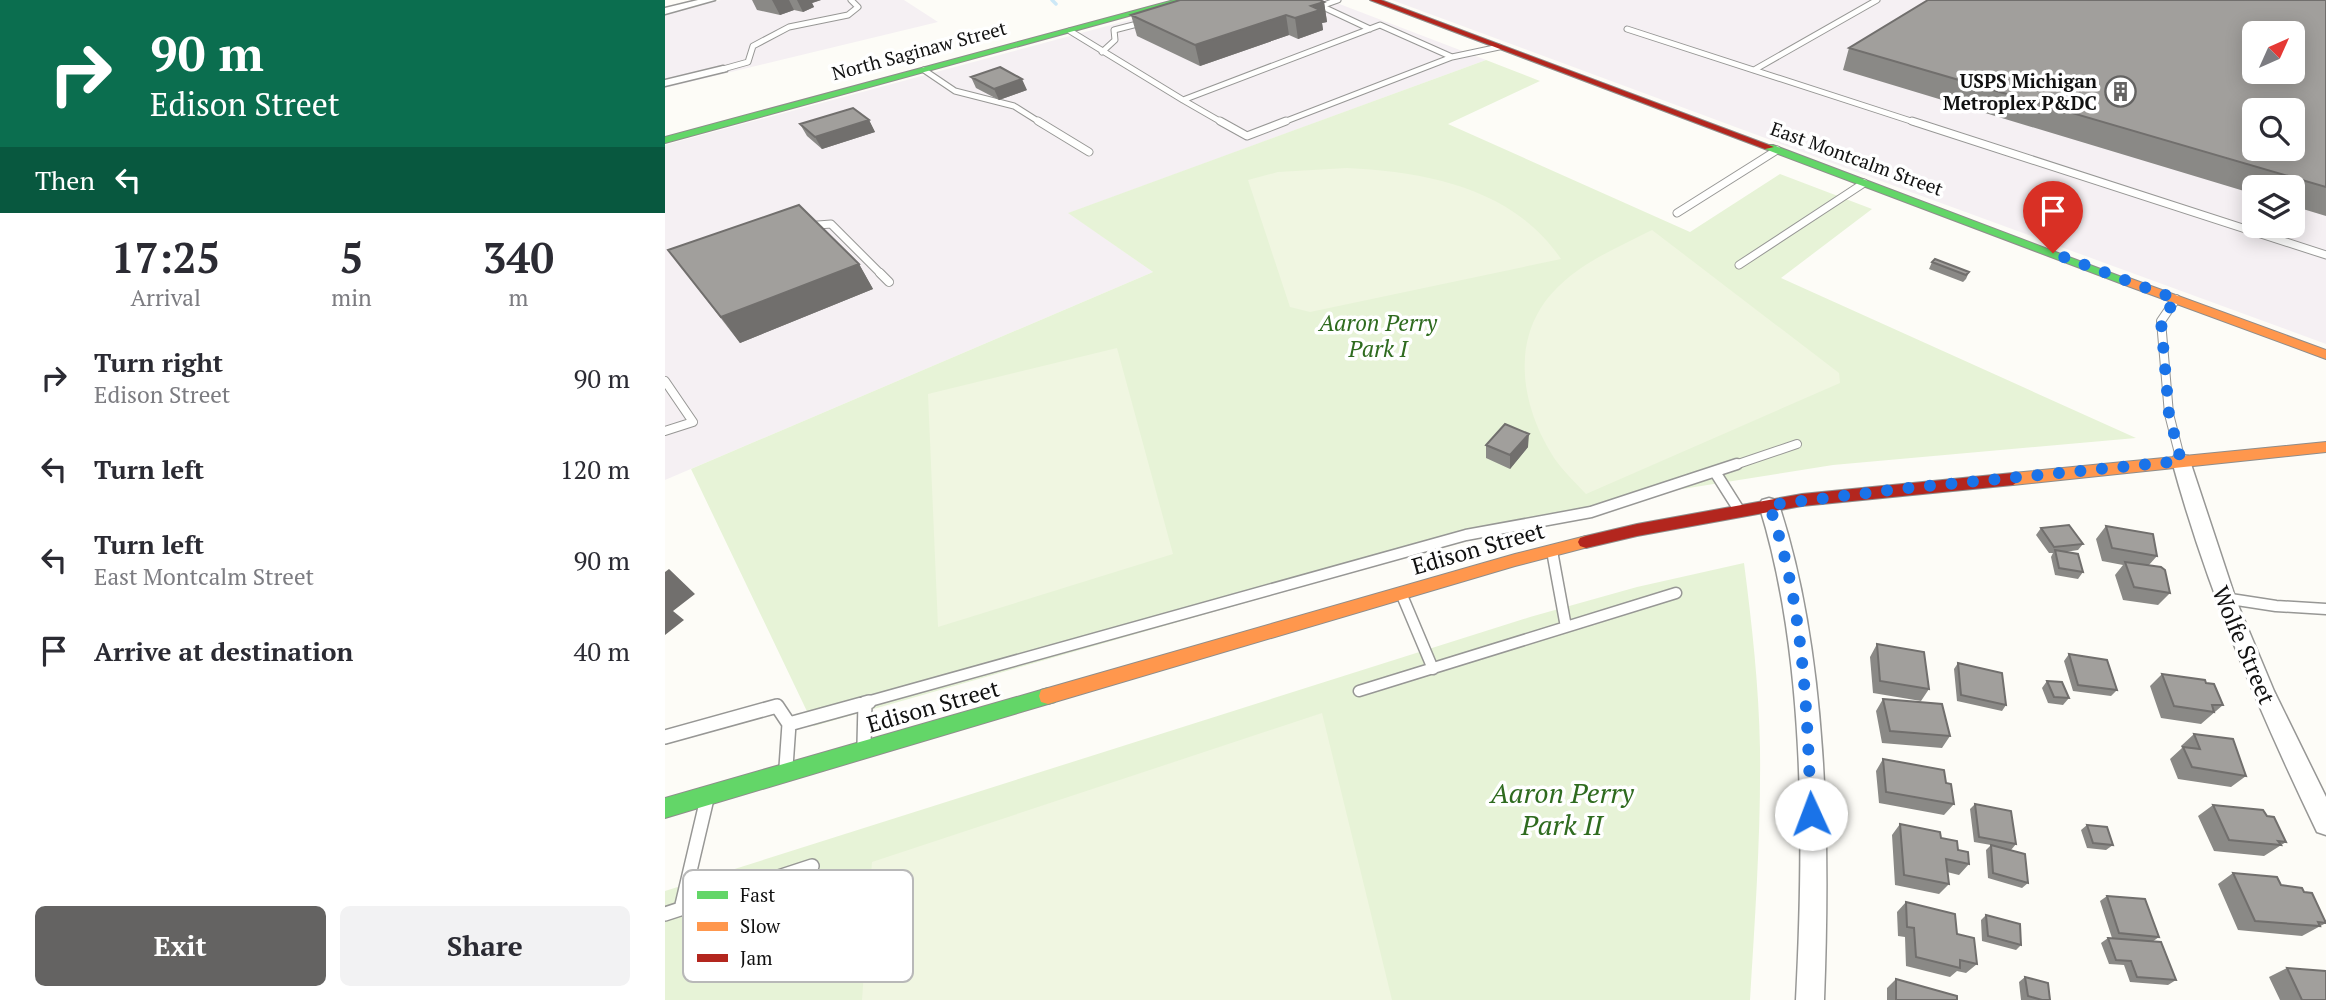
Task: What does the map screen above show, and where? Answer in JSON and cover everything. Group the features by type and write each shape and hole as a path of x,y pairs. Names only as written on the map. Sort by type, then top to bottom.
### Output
{"street":[{"path":"665,11 710,0"},
{"name":"North Saginaw Street","path":"665,140 1183,0"},
{"name":"East Montcalm Street","path":"1374,0 2326,355"},
{"path":"665,83 723,69"},
{"name":"Edison Street","path":"665,808 1401,593 1552,550 1637,530 1769,505 1908,488 2326,447"},
{"name":"Wolfe Street","path":"2181,461 2194,513 2223,598 2263,693 2326,823"},
{"path":"1769,505 1790,587 1807,730 1813,906 1810,1000"}],"lane":[{"path":"723,69 748,62 753,46 789,27 848,15 858,7 851,0"},
{"path":"1321,6 1338,0"},
{"path":"1858,0 1874,2"},
{"path":"1754,70 1874,2"},
{"path":"1313,3 1370,29"},
{"path":"1102,52 1115,40 1114,30 1150,20"},
{"path":"1182,100 1380,25 1452,57"},
{"path":"1627,29 2326,255"},
{"path":"1070,31 1182,100 1247,136 1452,57 1499,47"},
{"path":"923,70 955,91 1014,106 1090,152"},
{"path":"1678,213 1777,150"},
{"path":"1739,265 1864,183"},
{"path":"796,228 831,224 889,282"},
{"path":"2176,299 2161,321 2169,414 2181,461"},
{"path":"665,381 693,422 665,431"},
{"path":"789,724 1466,535 1591,512 1797,444"},
{"path":"1715,472 1739,510"},
{"path":"1552,550 1566,627"},
{"path":"1401,593 1433,668"},
{"path":"1359,691 1676,593"},
{"path":"2223,598 2276,606 2326,609"},
{"path":"864,750 865,703"},
{"path":"665,737 777,706 789,724 785,773"},
{"path":"690,870 708,796"},
{"path":"800,870 812,866"},
{"path":"665,914 681,909 683,901"}],"shaded area":[{"path":"721,0 904,0 938,22 665,88 665,13"},
{"path":"1204,0 1329,0 1486,60 1069,213 1153,272 665,480 665,145"},
{"path":"1392,0 2326,0 2326,344 1908,191"}],"green space":[{"name":"Aaron Perry Park I","path":"1486,60 1540,81 1448,124 1690,232 1780,174 1872,209 1781,278 2136,438 1833,465 1638,496 1490,533 814,726 691,469 1153,272 1068,213"},
{"path":"1347,168 1407,174 1466,188 1519,215 1541,235 1561,259 1310,312 1290,307 1248,180 1278,172"},
{"path":"1652,230 1839,373 1840,383 1586,494 1557,462 1534,418 1525,372 1526,348 1532,326 1543,304 1560,285 1592,261"},
{"path":"1117,348 1173,554 938,627 928,394"},
{"name":"Aaron Perry Park II","path":"1744,563 1755,656 1760,749 1759,843 1750,1000 665,1000 665,891 683,885 683,982 913,982 913,870 731,870 1530,617 1637,587"},
{"path":"1322,713 1392,1000 862,1000 863,982 913,982 913,870 871,870 872,862"}],"building":[{"path":"1180,0 1324,2 1311,6 1320,10 1295,18 1286,15 1195,45 1131,15"},
{"name":"USPS Michigan Metroplex P&DC","path":"1928,0 2326,0 2326,187 2305,181 2305,175 2285,175 1849,48"},
{"path":"1000,67 1022,79 994,89 971,77"},
{"path":"853,108 869,120 815,137 800,124"},
{"path":"799,205 859,264 721,317 668,250"},
{"path":"1935,259 1969,272 1966,275 1932,262"},
{"path":"1505,424 1529,434 1510,455 1486,445"},
{"path":"2069,525 2083,544 2054,547 2041,528"},
{"path":"2106,526 2153,534 2157,556 2112,548"},
{"path":"2055,550 2078,554 2083,572 2059,568"},
{"path":"2125,562 2161,567 2165,570 2170,593 2134,587"},
{"path":"1877,644 1924,652 1929,689 1880,681"},
{"path":"2069,654 2107,660 2117,690 2078,685"},
{"path":"1958,663 2002,673 2006,705 1961,695"},
{"path":"2162,674 2205,680 2206,683 2214,684 2223,705 2212,705 2214,712 2174,706"},
{"path":"2047,681 2062,682 2069,698 2054,697"},
{"path":"1883,699 1942,704 1950,736 1890,731"},
{"path":"2194,734 2233,739 2246,776 2192,767 2183,747 2200,749"},
{"path":"1883,759 1944,770 1946,783 1951,784 1954,804 1886,792"},
{"path":"1975,804 2011,811 2016,844 1979,837"},
{"path":"2213,805 2263,810 2267,816 2274,817 2286,842 2278,841 2281,845 2229,840"},
{"path":"1900,824 1940,832 1941,838 1957,841 1958,850 1968,852 1969,864 1946,859 1949,884 1904,875"},
{"path":"2087,825 2107,827 2113,845 2093,843"},
{"path":"1991,845 2025,854 2028,883 1993,873"},
{"path":"2233,873 2277,877 2281,885 2302,888 2304,892 2312,893 2326,923 2318,922 2320,926 2255,921"},
{"path":"2107,896 2145,899 2159,937 2119,933"},
{"path":"1906,902 1955,914 1957,934 1974,938 1977,964 1960,960 1960,968 1916,957 1914,928 1907,927"},
{"path":"1986,915 2020,924 2021,945 1988,936"},
{"path":"2108,938 2161,942 2176,980 2137,977 2131,961 2116,960"},
{"path":"2287,968 2326,971 2326,1000 2302,1000"},
{"path":"2025,977 2048,983 2050,1000 2028,996"},
{"path":"1896,979 1957,996 1957,1000 1896,1000"}],"waterway":[{"path":"1052,0 1056,4"}],"traffic: fast":[{"path":"665,140 1183,0"},
{"path":"1769,147 2129,282"},
{"path":"665,808 1048,696"}],"traffic: slow":[{"path":"2129,282 2326,355"},
{"path":"2013,479 2326,447"},
{"path":"1048,696 1515,560 1586,542"}],"traffic: jam":[{"path":"1374,0 1769,147"},
{"path":"1586,542 1802,500 2013,479"}],"place":[{"name":"USPS Michigan Metroplex P&DC","path":"2120,91"}],"route":[{"path":"1811,814 1800,655 1784,555 1769,505 1908,488 2181,461 2169,414 2161,321 2176,299 2053,253"}]}
